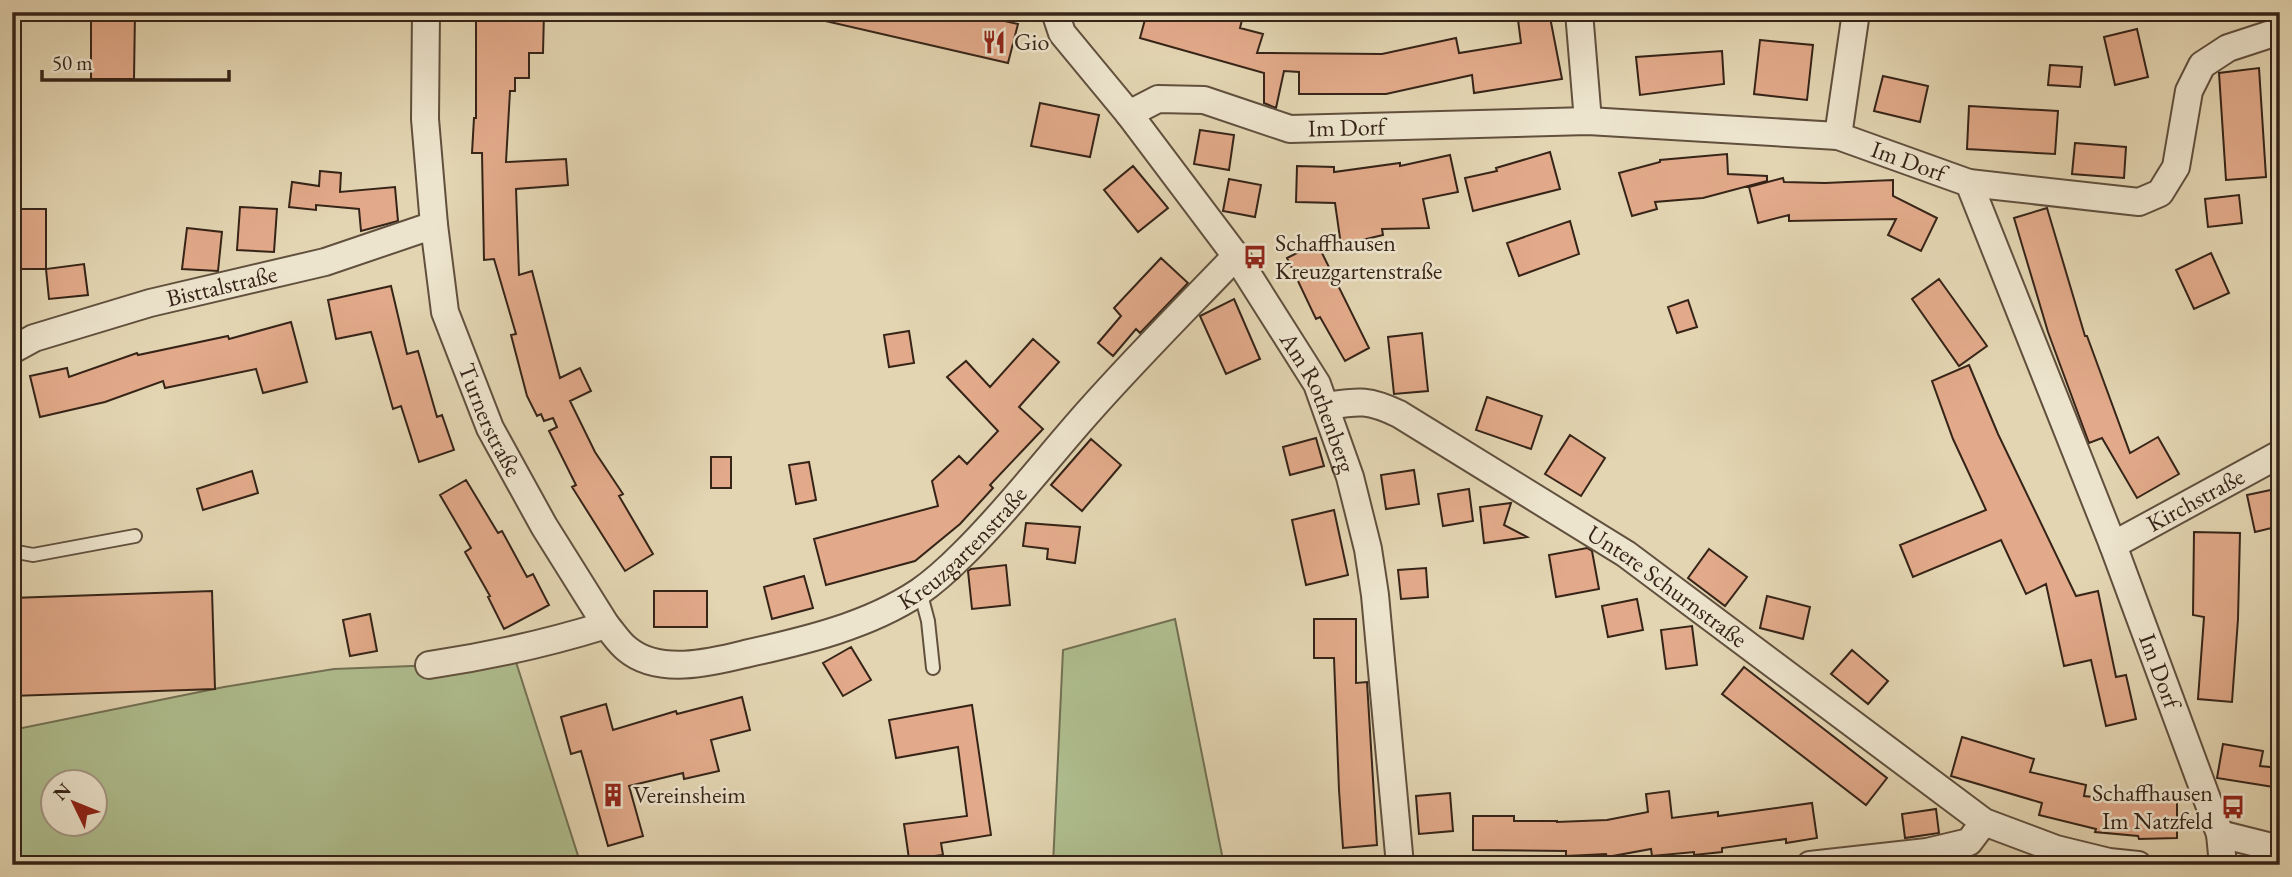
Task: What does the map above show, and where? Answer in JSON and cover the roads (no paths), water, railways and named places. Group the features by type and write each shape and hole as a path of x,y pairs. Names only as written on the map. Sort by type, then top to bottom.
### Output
{"street":[{"name":"Turnerstraße","path":"426,12 425,119 444,312 490,428 544,526 606,625"},
{"name":"Am Rothenberg","path":"1055,12 1062,33 1129,114 1236,256 1317,384 1326,406 1350,477 1376,595 1400,865"},
{"path":"1579,12 1588,121"},
{"path":"1838,136 1856,12"},
{"path":"1969,183 2139,202 2160,193 2176,167 2189,91 2202,65 2228,48 2280,31"},
{"name":"Im Dorf","path":"1129,114 1158,99 1204,100 1290,129 1588,121 1838,136 1969,183 2113,545 2220,834 2223,865"},
{"name":"Bisttalstraße","path":"12,350 34,338 150,303 325,262 434,225"},
{"name":"Kreuzgartenstraße","path":"606,625 626,649 644,660 664,664 691,663 791,644 844,628 920,592 985,533 1091,409 1236,256"},
{"name":"Untere Schurnstraße","path":"1326,406 1358,401 1375,402 1399,414 1626,554 1984,822 2056,849 2109,862 2138,865"},
{"name":"Kirchstraße","path":"2113,545 2280,454"},
{"path":"429,665 548,643 606,625"},
{"path":"1810,865 1927,852 1969,842 1984,822"},
{"path":"2220,834 2280,849"}],"lane":[{"path":"12,551 33,555 135,536"},
{"path":"920,592 928,621 933,668"}],"place":[{"name":"Gio","path":"994,42"},
{"name":"Schaffhausen Kreuzgartenstraße","path":"1255,257"},
{"name":"Vereinsheim","path":"613,795"},
{"name":"Schaffhausen Im Natzfeld","path":"2233,807"}]}
